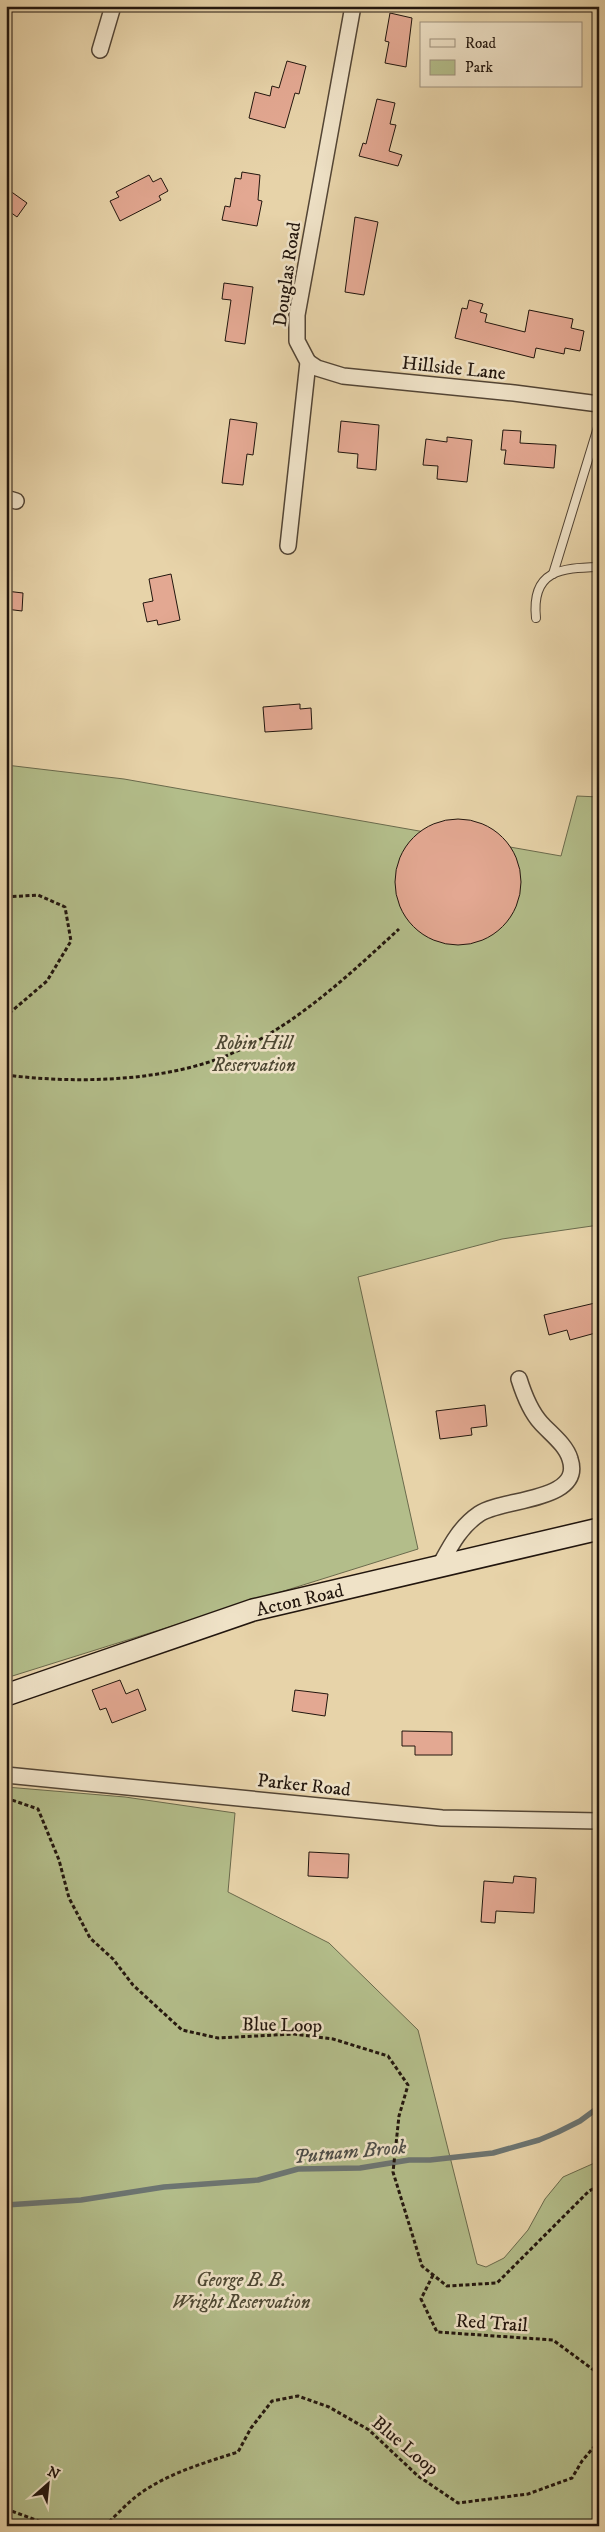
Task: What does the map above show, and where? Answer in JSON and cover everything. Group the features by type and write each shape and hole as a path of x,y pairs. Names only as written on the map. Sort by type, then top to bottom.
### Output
{"main road":[{"name":"Acton Road","path":"6,1695 253,1610 599,1529"}],"street":[{"path":"100,50 113,6"},
{"name":"Douglas Road","path":"308,362 297,341 297,315 353,6"},
{"path":"288,546 308,362"},
{"name":"Hillside Lane","path":"308,362 317,368 343,376 514,393 599,404"},
{"path":"440,1565 458,1532 480,1513 510,1502 557,1491 567,1482 571,1470 570,1459 530,1407 519,1380"},
{"name":"Parker Road","path":"6,1775 442,1818 599,1821"}],"lane":[{"path":"552,574 599,424"},
{"path":"536,618 534,603 542,582 564,568 599,567"}],"path":[{"path":"6,897 38,895 65,907 71,941 47,981 6,1016"},
{"path":"6,1076 52,1079 126,1077 210,1062 236,1052 294,1017 349,975 399,928"},
{"name":"Blue Loop","path":"6,1798 38,1809 59,1860 69,1898 90,1938 113,1959 132,1985 182,2030 218,2038 294,2034 333,2039 388,2056 408,2085 399,2116 393,2172 422,2266 447,2286 497,2283 589,2191 599,2186"},
{"name":"Red Trail","path":"433,2275 421,2299 437,2332 553,2340 599,2374"},
{"name":"Blue Loop","path":"104,2526 137,2496 151,2487 182,2470 238,2452 251,2428 272,2401 298,2396 329,2407 369,2430 418,2476 458,2503 528,2494 572,2478 582,2461 599,2441"},
{"path":"6,2509 52,2526"}],"green space":[{"name":"Robin Hill Reservation","path":"6,765 124,779 561,856 577,796 599,797 599,1225 502,1239 358,1277 418,1549 6,1678"},
{"name":"George B. B. Wright Reservation","path":"6,1787 125,1797 235,1813 228,1892 329,1943 418,2030 477,2264 486,2267 504,2258 528,2230 545,2199 563,2177 599,2161 599,2526 6,2526"}],"building":[{"path":"390,13 412,18 406,67 385,63 389,42 385,41"},
{"path":"287,61 306,66 299,94 295,93 285,128 249,118 255,92 270,96 272,86 279,88"},
{"path":"377,99 395,103 390,124 396,125 389,151 402,155 398,166 359,156 363,143 366,144"},
{"path":"242,172 260,175 258,200 262,201 257,226 222,220 225,206 230,207 235,178 241,179"},
{"path":"149,175 153,182 161,178 168,191 159,196 161,200 120,221 110,201 119,197 116,192"},
{"path":"6,188 27,203 17,217 6,209"},
{"path":"355,217 378,222 364,295 345,292"},
{"path":"224,283 253,287 245,344 225,341 231,300 222,299"},
{"path":"469,300 483,304 480,312 487,314 485,322 525,332 529,310 573,319 571,328 584,331 580,351 565,348 564,354 536,348 534,358 455,338 462,308 467,309"},
{"path":"230,419 257,423 253,455 247,454 243,485 222,483"},
{"path":"341,421 379,425 376,470 357,468 358,454 338,452"},
{"path":"503,430 521,431 520,443 556,445 554,468 504,464 506,450 501,450"},
{"path":"447,437 472,440 467,482 437,479 438,466 423,465 426,439 447,442"},
{"path":"171,574 180,620 158,625 157,620 147,622 143,603 153,601 149,579"},
{"path":"6,591 23,593 22,611 6,609"},
{"path":"300,704 300,709 311,708 312,729 265,732 263,707"},
{"path":"458,819 482,824 502,838 516,858 521,882 516,906 502,926 482,940 458,945 434,940 414,926 400,906 395,882 400,858 414,838 434,824"},
{"path":"595,1303 596,1309 599,1309 599,1332 570,1340 567,1330 549,1335 544,1315"},
{"path":"485,1405 487,1426 471,1428 472,1435 440,1439 436,1411"},
{"path":"120,1680 126,1694 138,1689 146,1710 112,1723 106,1708 100,1710 92,1690"},
{"path":"295,1690 328,1694 325,1716 292,1711"},
{"path":"402,1731 452,1732 452,1755 415,1755 415,1746 402,1746"},
{"path":"309,1852 349,1854 348,1878 308,1876"},
{"path":"514,1876 536,1878 534,1913 496,1911 495,1923 481,1922 484,1881 513,1883"}],"waterway":[{"name":"Putnam Brook","path":"6,2205 81,2200 164,2187 258,2180 298,2169 360,2168 409,2160 430,2160 493,2153 539,2140 558,2132 580,2121 599,2107"}]}
